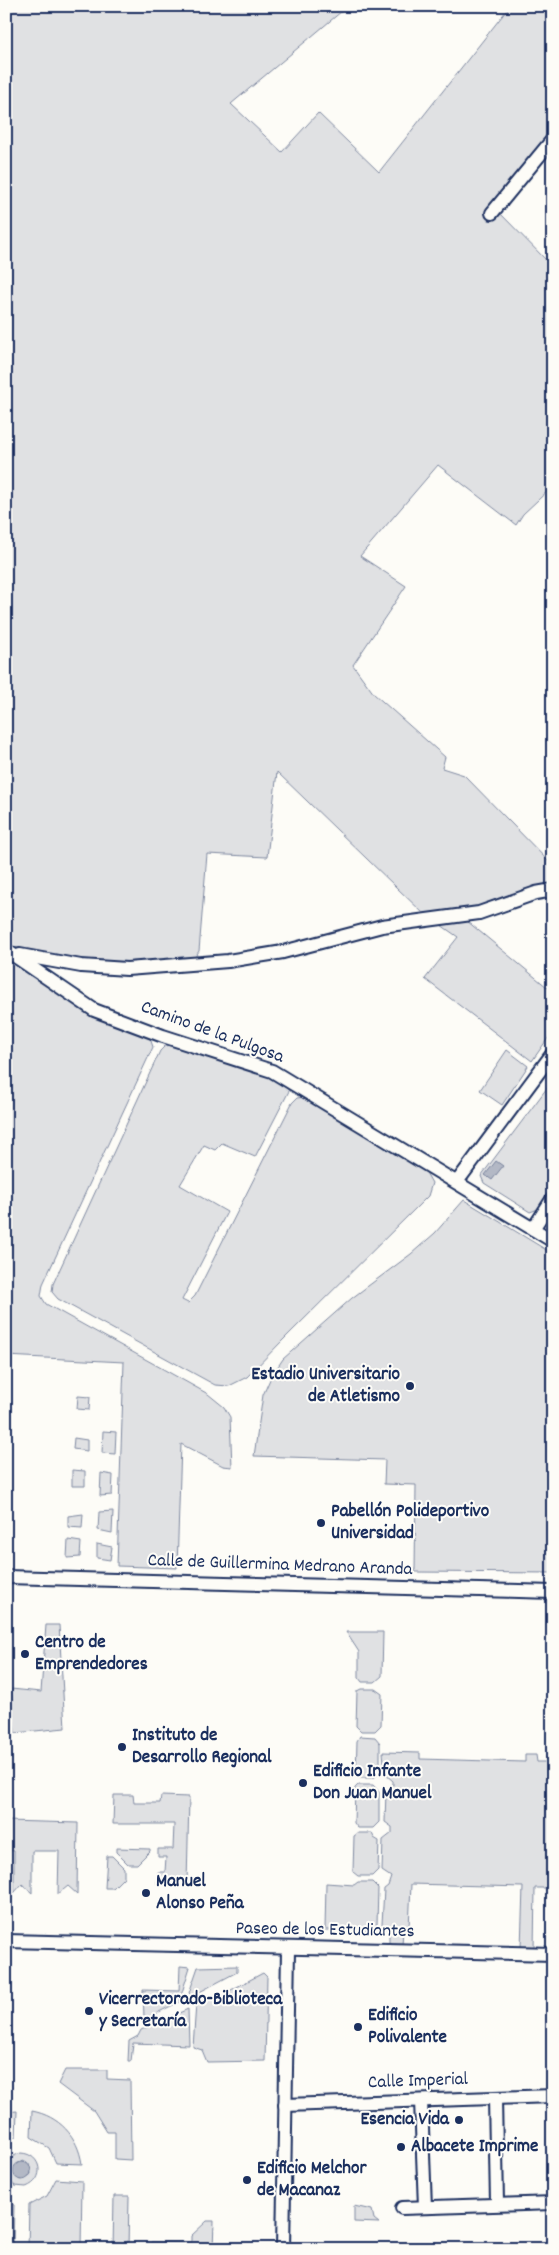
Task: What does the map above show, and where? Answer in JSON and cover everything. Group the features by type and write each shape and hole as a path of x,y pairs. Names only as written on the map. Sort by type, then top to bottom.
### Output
{"street":[{"path":"492,213 553,139"},
{"path":"8,951 48,961 127,969 228,960 283,952 382,926 479,913 536,893 553,890"},
{"name":"Camino de la Pulgosa","path":"8,951 94,1010 163,1036 272,1071 553,1241"},
{"path":"457,1182 553,1053"},
{"path":"533,1229 553,1198"},
{"name":"Calle de Guillermina Medrano Aranda","path":"6,1577 553,1592"},
{"name":"Paseo de los Estudiantes","path":"6,1941 288,1950 553,1954"},
{"path":"283,2249 288,1950"},
{"name":"Calle Imperial","path":"285,2105 553,2096"},
{"path":"495,2098 497,2203"},
{"path":"421,2101 425,2207"},
{"path":"402,2208 497,2203 553,2203"}],"shaded area":[{"path":"8,6 348,6 231,104 282,152 318,113 379,172 510,6 553,6 553,136 494,207 553,267 553,486 523,514 516,525 438,465 360,556 406,586 353,665 374,694 445,757 442,768 464,775 553,866 553,889 479,911 426,916 277,772 267,857 207,854 199,951 191,963 102,966 21,950 6,943 6,16"},
{"path":"467,921 553,992 553,1031 532,1061 425,979 458,937 438,923"},
{"path":"6,958 91,1014 150,1038 153,1047 43,1284 41,1296 46,1304 208,1394 224,1407 230,1417 232,1467 223,1466 181,1444 177,1568 117,1566 124,1362 6,1356"},
{"path":"175,1044 253,1069 281,1083 289,1091 255,1157 222,1143 215,1150 204,1145 180,1185 227,1212 182,1300 188,1303 195,1296 292,1103 297,1098 305,1097 424,1169 432,1183 428,1196 247,1377 229,1386 215,1385 58,1299 52,1292 53,1284 160,1051 165,1046"},
{"path":"507,1050 528,1066 502,1105 480,1090"},
{"path":"553,1080 553,1184 538,1209 530,1212 484,1183 481,1176"},
{"path":"496,1161 503,1166 492,1180 485,1175"},
{"name":"Estadio Universitario de Atletismo","path":"464,1200 553,1254 553,1573 415,1572 416,1485 384,1484 385,1460 254,1456 263,1395 271,1377 283,1359 352,1298 411,1254 435,1233"},
{"path":"78,1396 90,1397 89,1410 77,1409"},
{"path":"103,1431 116,1432 115,1454 102,1453"},
{"path":"74,1438 87,1440 87,1451 73,1449"},
{"path":"72,1470 85,1471 85,1486 72,1486"},
{"path":"101,1473 113,1475 112,1495 100,1496"},
{"path":"113,1511 112,1533 98,1530 99,1512"},
{"path":"83,1514 82,1528 68,1527 68,1516"},
{"path":"68,1540 81,1542 80,1557 67,1558"},
{"path":"97,1544 112,1547 110,1560 97,1558"},
{"path":"46,1625 59,1625 65,1728 15,1733 11,1689 41,1692"},
{"path":"346,1632 383,1632 382,1676 375,1682 362,1682 359,1678 359,1652"},
{"path":"361,1689 375,1689 382,1694 381,1725 375,1731 361,1731 356,1726 357,1691"},
{"path":"360,1736 375,1737 380,1743 380,1772 374,1778 360,1778 356,1775 357,1741"},
{"path":"383,1752 420,1753 420,1759 525,1762 525,1755 536,1755 537,1762 553,1762 553,1888 535,1888 534,1949 521,1948 523,1887 411,1884 409,1928 403,1928 402,1946 389,1946 389,1931 382,1924 384,1889 388,1886 391,1877 382,1871 383,1840 392,1833 392,1827 385,1822 386,1791 393,1785 393,1781 385,1774"},
{"path":"358,1785 373,1785 379,1792 379,1822 373,1828 358,1828 354,1823 355,1788"},
{"path":"114,1795 133,1795 134,1803 160,1803 161,1796 189,1797 187,1884 157,1884 158,1872 165,1872 166,1857 158,1857 158,1849 173,1849 174,1824 113,1824"},
{"path":"6,1821 78,1823 77,1894 68,1886 58,1894 59,1851 32,1851 32,1893 22,1884 14,1893 14,1851 6,1850"},
{"path":"358,1833 372,1833 374,1838 379,1841 378,1870 372,1876 358,1876 353,1872 354,1836"},
{"path":"116,1848 150,1849 150,1851 137,1864 128,1864 116,1852"},
{"path":"107,1856 112,1856 124,1868 124,1877 113,1888 105,1888"},
{"path":"358,1882 372,1882 378,1888 377,1924 370,1930 325,1930 326,1883 354,1885"},
{"path":"180,1966 190,1967 179,2002 144,2018 143,1990 179,1991"},
{"path":"237,1966 237,1972 192,1996 189,1993 198,1967"},
{"path":"263,1973 267,1977 265,2061 207,2062 202,2050 193,2047 196,2004 213,1996 225,1997 231,1990"},
{"path":"188,2009 189,2045 133,2043 131,2061 128,2061 129,2041 138,2036 141,2030"},
{"path":"65,2070 107,2070 107,2079 130,2080 131,2160 115,2159 115,2132 107,2132 94,2111 58,2084"},
{"path":"17,2111 16,2137 6,2140 6,2112"},
{"path":"32,2111 51,2117 66,2129 72,2136 82,2164 56,2163 49,2148 31,2137"},
{"path":"21,2153 28,2154 33,2158 39,2168 37,2179 26,2187 15,2186 6,2176 9,2162 13,2157","holes":["23,2161 29,2164 31,2174 20,2180 16,2177 13,2171"]},
{"path":"22,2162 30,2167 31,2171 26,2179 22,2180 14,2175 13,2171 18,2163"},
{"path":"56,2179 82,2181 81,2249 28,2249 29,2205 47,2196"},
{"path":"114,2196 129,2196 128,2249 113,2249"},
{"path":"6,2202 14,2205 13,2249 6,2249"},
{"path":"354,2206 372,2210 374,2219 379,2223 354,2222"},
{"path":"207,2221 214,2221 213,2249 151,2249 151,2242 191,2243 191,2236"}],"place":[{"name":"Estadio Universitario de Atletismo","path":"410,1386"},
{"name":"Pabellón Polideportivo Universidad","path":"321,1523"},
{"name":"Centro de Emprendedores","path":"25,1654"},
{"name":"Instituto de Desarrollo Regional","path":"122,1747"},
{"name":"Edificio Infante Don Juan Manuel","path":"303,1783"},
{"name":"Manuel Alonso Peña","path":"146,1893"},
{"name":"Vicerrectorado-Biblioteca y Secretaría","path":"89,2011"},
{"name":"Edificio Polivalente","path":"358,2027"},
{"name":"Esencia Vida","path":"459,2120"},
{"name":"Albacete Imprime","path":"401,2147"},
{"name":"Edificio Melchor de Macanaz","path":"247,2180"}]}
